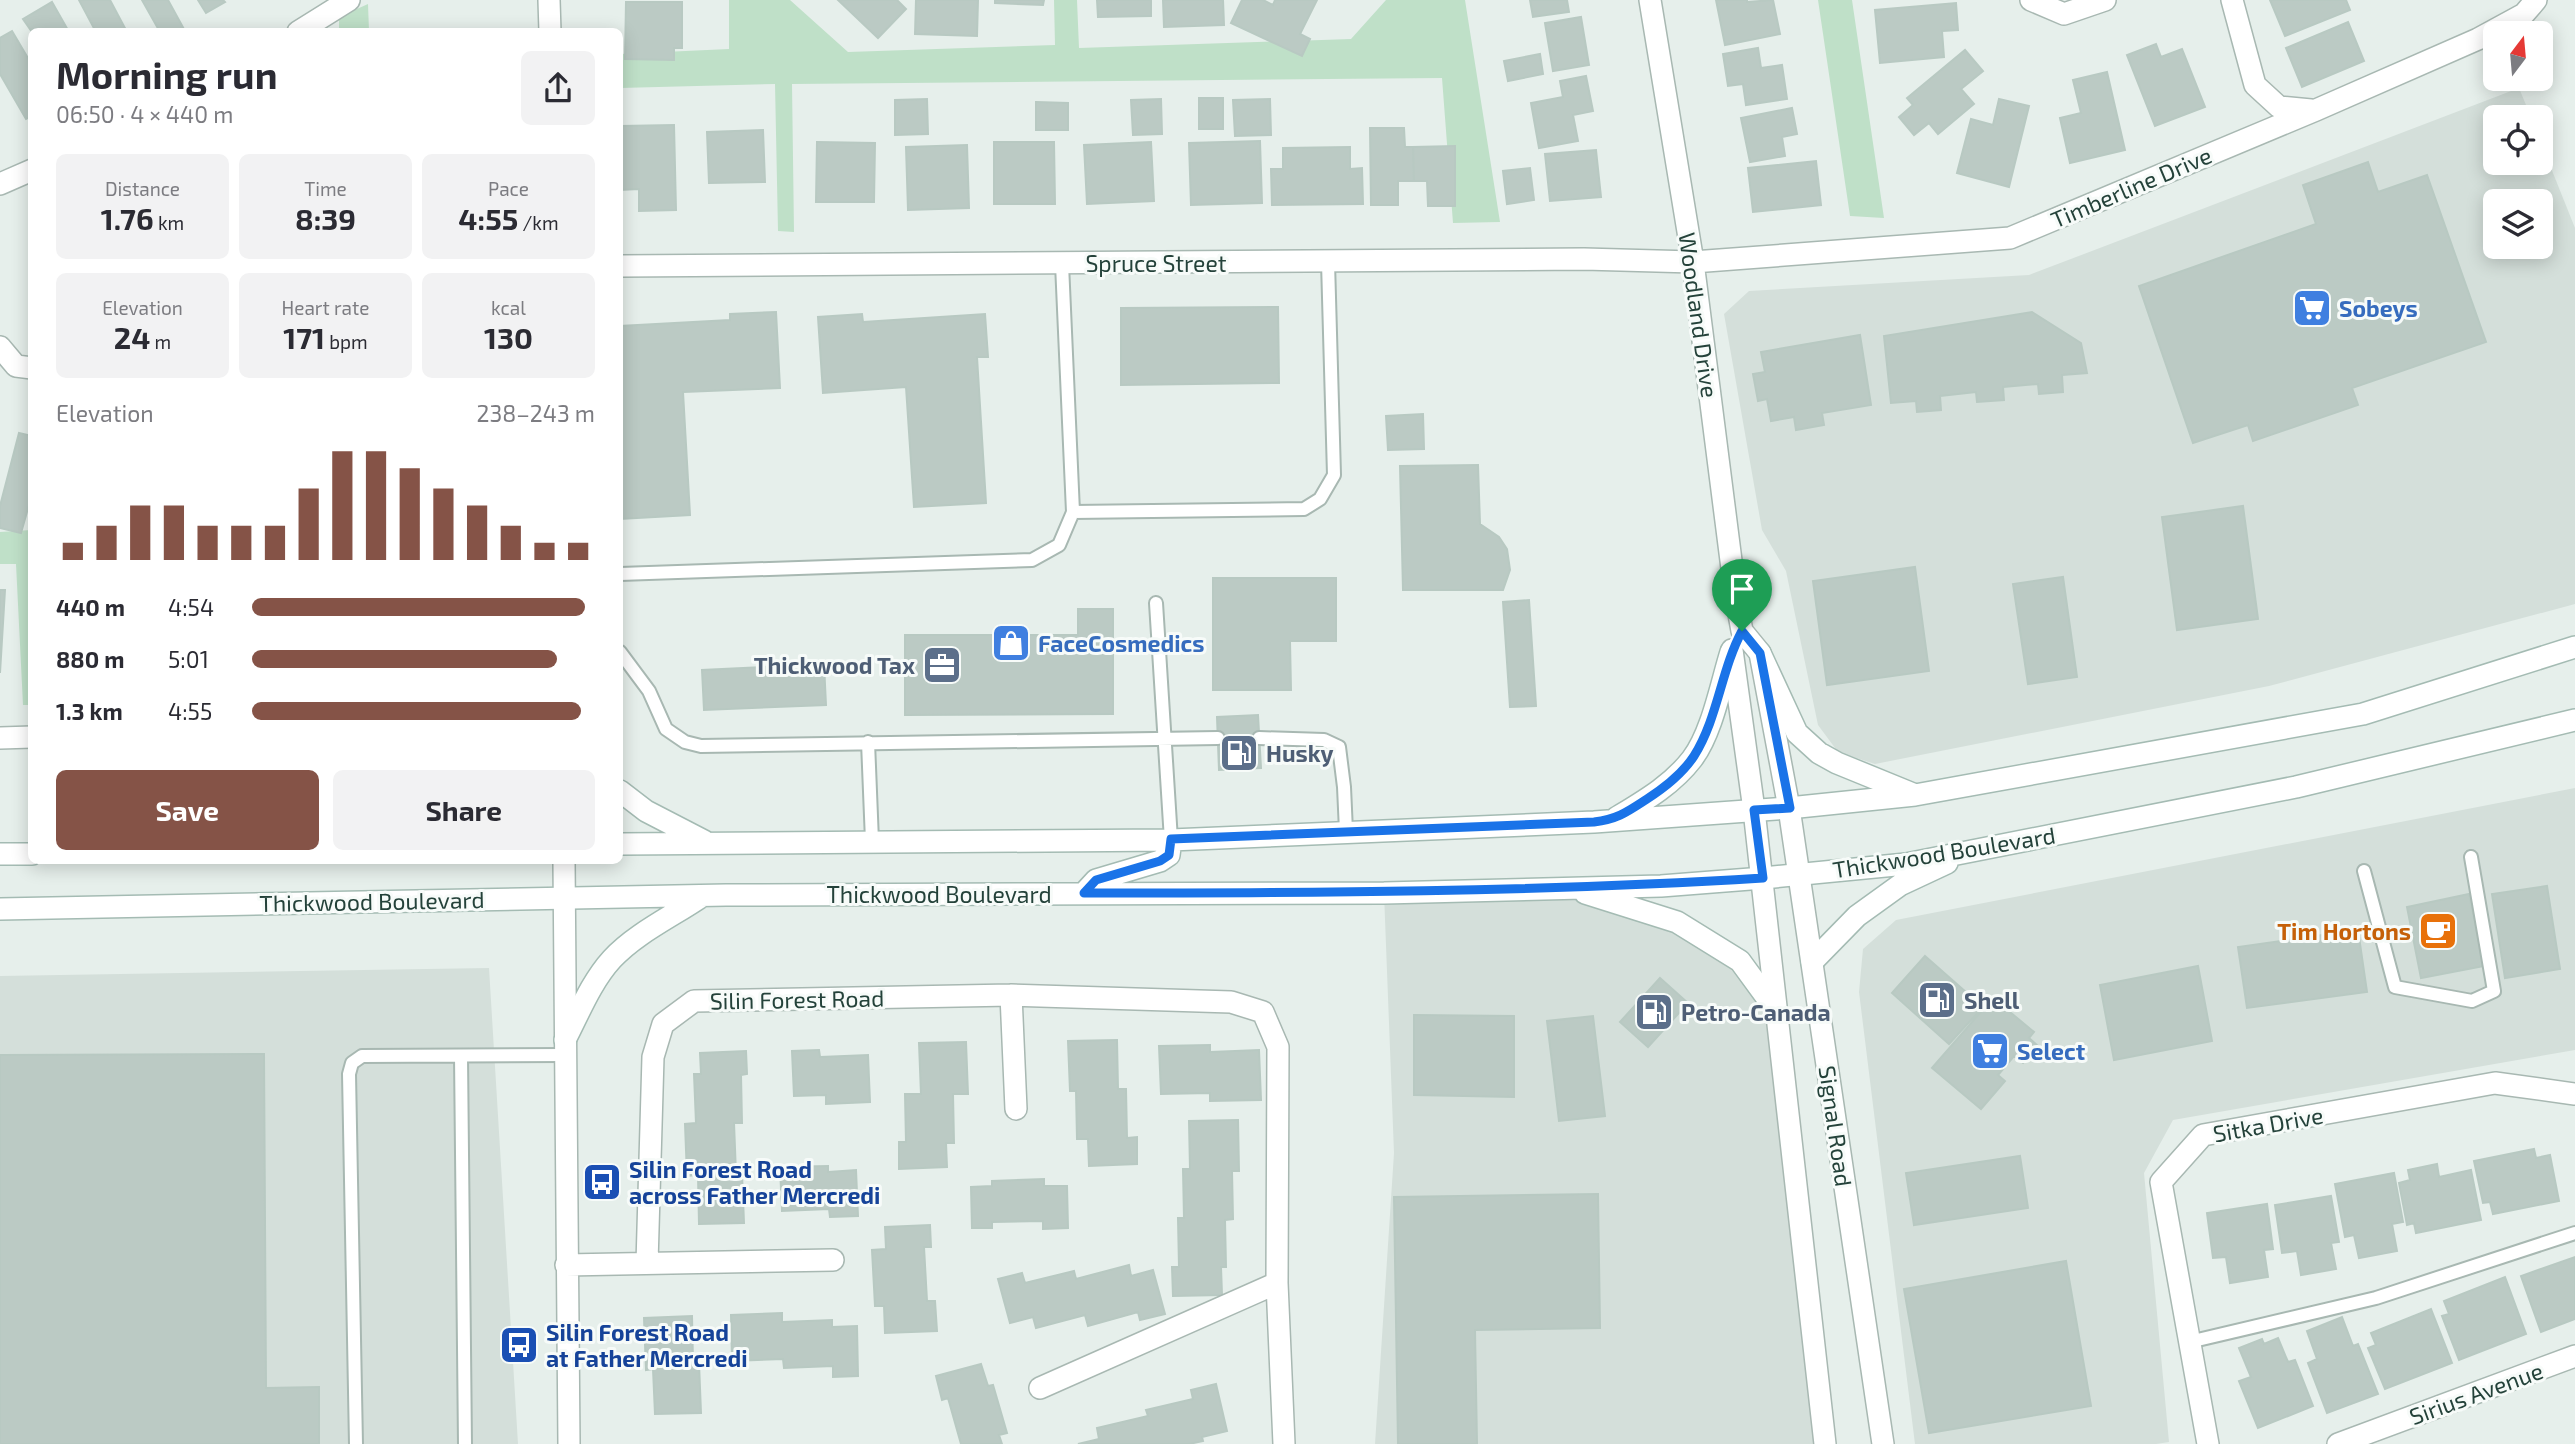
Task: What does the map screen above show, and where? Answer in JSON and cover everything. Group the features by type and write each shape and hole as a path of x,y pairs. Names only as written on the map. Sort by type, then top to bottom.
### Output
{"street":[{"path":"304,28 349,0"},
{"path":"549,0 550,28"},
{"name":"Woodland Drive","path":"1650,0 1693,262 1735,592 1742,631 1760,653 1790,808"},
{"path":"2031,0 2063,14 2105,0"},
{"path":"2232,0 2255,85 2279,107 2316,110"},
{"name":"Timberline Drive","path":"1693,262 2010,238 2478,39 2524,14 2536,0"},
{"path":"0,184 28,172"},
{"name":"Spruce Street","path":"623,266 1584,259 1693,262"},
{"path":"0,347 16,366 28,368"},
{"path":"1615,819 1662,789 1693,758 1703,738 1731,652 1742,631"},
{"path":"623,844 1171,839 1594,822 1790,808 1915,794 2363,714 2575,646"},
{"path":"1731,652 1754,810"},
{"path":"1760,653 1797,733 1819,753 1837,763 1915,794"},
{"name":"Thickwood Boulevard","path":"0,909 563,897 1384,893 1661,886 1906,864 2296,787 2575,720"},
{"path":"0,738 28,737"},
{"path":"623,793 646,811 706,842"},
{"name":"Signal Road","path":"1790,808 1883,1444"},
{"name":"Signal Road","path":"1754,810 1825,1444"},
{"path":"1084,893 1096,880 1160,861 1169,855 1171,839"},
{"path":"1811,962 1857,916 1900,885 1976,850"},
{"path":"0,854 28,854"},
{"path":"565,864 569,1444"},
{"path":"1570,888 1677,922 1740,961 1778,1013"},
{"path":"565,1047 587,996 613,959 630,944 702,896"},
{"path":"1011,996 1016,1109"},
{"name":"Silin Forest Road","path":"647,1263 653,1056 663,1024 694,1001 1011,996 1231,1002 1263,1012 1278,1047 1277,1283 1284,1444"},
{"name":"Sitka Drive","path":"2208,1444 2161,1182 2203,1136 2495,1083 2575,1094"},
{"path":"566,1265 832,1260"},
{"path":"1040,1388 1277,1283"},
{"name":"Sirius Avenue","path":"2338,1444 2575,1356"}],"lane":[{"path":"1073,512 1304,509 1320,499 1334,475 1328,262"},
{"path":"623,574 1032,560 1059,545 1073,512 1062,264"},
{"path":"1156,603 1171,839"},
{"path":"623,656 649,691 666,729 685,742 701,746 1218,738"},
{"path":"1259,738 1324,740 1339,747 1346,831"},
{"path":"868,742 872,841"},
{"path":"2364,871 2395,986 2472,1000 2494,990 2471,857"},
{"path":"356,1444 349,1074 352,1063 362,1056 461,1056 565,1047"},
{"path":"461,1056 465,1444"},
{"path":"2189,1342 2376,1298 2575,1233"}],"shaded area":[{"path":"2511,91 2520,91 2526,105 2483,105 2483,175 2553,173 2575,228 2575,604 2269,686 1875,764 1838,752 1818,725 1786,571 1762,530 1724,314 1749,291 2029,275"},
{"path":"2575,788 2575,1050 2173,1120 2144,1173 2169,1442 1915,1444 1859,992 1863,949 1896,920"},
{"path":"1570,888 1677,922 1740,961 1778,1013 1825,1444 1375,1444 1394,1153 1384,893"},
{"path":"489,968 518,1444 0,1444 0,976"}],"green space":[{"path":"729,0 790,0 848,52 1055,45 1054,0 1077,0 1079,48 1351,39 1386,0 1465,0 1500,222 1453,223 1442,78 792,84 794,232 778,231 775,84 623,88 623,54 729,49"},
{"path":"1818,0 1852,0 1884,218 1850,216"},
{"path":"368,4 369,28 339,28 339,17"},
{"path":"28,530 28,705 23,705 16,564 0,564 0,532"}],"building":[{"path":"79,0 110,0 125,28 94,28"},
{"path":"142,0 168,0 183,28 158,28"},
{"path":"198,0 223,0 225,2 206,13"},
{"path":"838,0 897,0 906,9 878,38"},
{"path":"916,0 978,0 977,36 915,34"},
{"path":"995,0 1044,0 1043,5 995,3"},
{"path":"1097,0 1151,0 1151,16 1098,17"},
{"path":"1163,0 1223,0 1224,25 1164,27"},
{"path":"1242,0 1263,0 1273,5 1275,0 1317,0 1300,34 1310,39 1302,56 1231,23"},
{"path":"1530,0 1567,0 1569,12 1533,17"},
{"path":"1716,0 1773,0 1780,34 1725,45"},
{"path":"2270,0 2346,0 2350,10 2285,36"},
{"path":"52,2 67,28 29,28 23,19"},
{"path":"626,2 682,2 682,48 674,48 674,60 625,59"},
{"path":"1956,3 1958,30 1942,31 1944,57 1880,63 1875,10"},
{"path":"1581,17 1589,65 1553,71 1545,23"},
{"path":"2348,22 2364,61 2302,87 2286,48"},
{"path":"12,31 28,58 26,119 0,74 0,38"},
{"path":"2156,44 2161,57 2182,49 2205,107 2155,126 2127,55"},
{"path":"1758,48 1761,68 1782,65 1787,99 1746,105 1743,84 1728,86 1723,54"},
{"path":"1965,50 1983,71 1961,89 1974,104 1938,134 1929,123 1914,135 1899,117 1913,105 1907,98"},
{"path":"1540,54 1543,74 1508,81 1504,61"},
{"path":"2107,72 2125,150 2070,163 2060,118 2081,113 2073,80"},
{"path":"1586,76 1593,111 1573,115 1578,141 1539,148 1531,103 1563,97 1560,81"},
{"path":"1199,98 1223,98 1223,129 1199,129"},
{"path":"927,99 928,134 895,135 895,100"},
{"path":"1161,99 1162,134 1133,135 1131,100"},
{"path":"1270,99 1271,135 1235,136 1233,100"},
{"path":"1999,99 2029,106 2009,187 1957,173 1971,119 1993,125"},
{"path":"1036,102 1068,103 1068,130 1036,130"},
{"path":"1792,108 1797,134 1782,137 1785,156 1750,162 1741,118"},
{"path":"674,125 676,210 639,211 639,189 623,190 623,126"},
{"path":"1370,128 1404,128 1405,147 1413,147 1414,181 1398,181 1398,205 1371,205"},
{"path":"763,130 765,182 709,183 707,132"},
{"path":"1260,141 1262,203 1191,205 1189,143"},
{"path":"817,142 875,143 874,202 816,202"},
{"path":"994,142 1054,142 1055,204 994,204"},
{"path":"1151,142 1154,201 1087,204 1084,145"},
{"path":"967,145 969,208 908,210 906,147"},
{"path":"1455,146 1455,206 1428,206 1427,181 1414,181 1413,147"},
{"path":"1350,147 1350,169 1362,168 1363,204 1272,205 1271,169 1283,169 1283,148"},
{"path":"1596,150 1601,197 1550,201 1545,154"},
{"path":"1816,161 1821,205 1753,212 1748,168"},
{"path":"2368,162 2378,192 2427,175 2486,342 2352,388 2358,405 2253,441 2248,425 2193,443 2139,286 2316,224 2303,185"},
{"path":"1530,168 1534,200 1507,204 1503,171"},
{"path":"1278,307 1279,383 1121,385 1121,308"},
{"path":"776,312 780,388 683,392 690,515 623,519 623,326 730,320 730,314"},
{"path":"2032,312 2081,343 2087,373 2062,375 2063,392 2039,394 2038,384 2003,387 2004,400 1977,402 1976,392 1940,396 1941,410 1917,412 1916,401 1891,403 1884,336"},
{"path":"862,314 863,322 985,314 988,357 977,357 986,503 914,507 906,387 823,393 818,317"},
{"path":"1860,335 1871,405 1822,413 1824,425 1796,430 1794,417 1771,421 1767,399 1758,401 1753,374 1765,372 1761,352"},
{"path":"1423,414 1424,449 1388,450 1386,416"},
{"path":"19,433 28,435 28,508 21,533 0,528 0,506"},
{"path":"1478,465 1480,524 1499,537 1507,549 1510,570 1503,590 1403,590 1400,466"},
{"path":"2243,506 2258,619 2177,630 2162,517"},
{"path":"1915,567 1929,671 1827,685 1813,581"},
{"path":"2063,577 2077,677 2028,684 2013,584"},
{"path":"1213,578 1336,578 1336,641 1290,641 1291,690 1213,690"},
{"path":"0,590 5,590 0,673"},
{"path":"1529,600 1536,706 1510,707 1503,602"},
{"path":"1078,609 1113,609 1113,714 905,715 905,635 1078,635"},
{"path":"824,664 826,705 704,710 702,670"},
{"name":"Husky","path":"1258,715 1261,768 1219,770 1217,717"},
{"path":"2547,886 2560,969 2505,978 2492,894"},
{"path":"2469,894 2484,966 2421,978 2407,907"},
{"path":"2358,930 2367,992 2247,1008 2238,947"},
{"name":"Shell","path":"1925,956 1983,1007 1949,1044 1892,993"},
{"path":"2198,966 2212,1041 2114,1060 2100,985"},
{"name":"Petro-Canada","path":"1660,978 1688,1003 1648,1047 1620,1022"},
{"name":"Select","path":"1993,998 2034,1032 2029,1038 2038,1046 2023,1063 2014,1056 1998,1075 2005,1081 1981,1109 1932,1068"},
{"path":"1414,1015 1514,1016 1514,1097 1414,1095"},
{"path":"1593,1016 1605,1116 1559,1121 1547,1021"},
{"path":"1117,1040 1118,1089 1126,1089 1127,1138 1137,1137 1137,1164 1089,1166 1088,1139 1077,1139 1076,1091 1070,1091 1068,1041"},
{"path":"966,1042 968,1094 953,1094 954,1143 946,1143 947,1167 899,1169 899,1142 906,1142 905,1094 921,1094 919,1043"},
{"path":"1210,1045 1210,1052 1259,1050 1261,1100 1210,1101 1210,1093 1161,1094 1159,1046"},
{"path":"819,1050 820,1057 868,1055 870,1102 826,1104 826,1095 794,1096 792,1051"},
{"path":"746,1051 747,1074 741,1075 742,1123 734,1123 736,1174 742,1174 744,1223 699,1224 698,1175 687,1176 685,1124 696,1123 694,1074 701,1074 700,1053"},
{"path":"264,1054 266,1388 319,1387 319,1444 0,1444 0,1055"},
{"path":"1238,1120 1239,1171 1232,1171 1233,1219 1225,1220 1226,1267 1221,1267 1222,1295 1173,1296 1172,1267 1179,1267 1178,1218 1184,1218 1183,1169 1190,1169 1189,1121"},
{"path":"2534,1149 2536,1158 2550,1155 2559,1201 2493,1214 2490,1202 2483,1203 2474,1161"},
{"path":"2020,1156 2028,1208 1914,1225 1906,1173"},
{"path":"2437,1164 2439,1177 2471,1170 2481,1220 2416,1233 2414,1223 2407,1225 2399,1183 2410,1180 2408,1170"},
{"path":"828,1166 828,1172 856,1170 858,1216 830,1217 829,1209 782,1211 780,1167"},
{"path":"2394,1173 2403,1222 2392,1224 2397,1251 2359,1258 2354,1235 2345,1237 2335,1184"},
{"path":"1044,1179 1044,1186 1067,1186 1068,1228 1043,1229 1043,1221 992,1222 992,1228 972,1228 971,1187 992,1186 992,1181"},
{"path":"1598,1194 1600,1328 1475,1330 1477,1444 1398,1444 1394,1197"},
{"path":"2331,1196 2339,1242 2331,1243 2336,1269 2301,1275 2297,1251 2282,1253 2275,1205"},
{"path":"2267,1204 2273,1249 2264,1250 2268,1277 2230,1283 2226,1257 2213,1258 2207,1213"},
{"path":"930,1225 931,1247 924,1247 927,1301 935,1301 937,1331 885,1333 884,1306 875,1306 872,1250 886,1249 885,1227"},
{"path":"2575,1257 2575,1319 2541,1332 2521,1276"},
{"path":"2066,1261 2091,1406 1929,1433 1904,1289"},
{"path":"1129,1265 1131,1276 1153,1270 1165,1314 1140,1320 1138,1312 1088,1326 1085,1315 1036,1328 1033,1317 1010,1323 998,1279 1022,1273 1025,1283 1074,1271 1076,1279"},
{"path":"2505,1277 2526,1334 2459,1360 2442,1316 2449,1314 2444,1301"},
{"path":"2431,1309 2452,1363 2385,1389 2368,1348 2376,1345 2371,1333"},
{"path":"782,1313 782,1322 832,1320 832,1327 857,1326 858,1376 833,1377 833,1366 784,1368 783,1359 732,1361 731,1315"},
{"path":"692,1316 693,1363 699,1363 701,1413 655,1414 653,1369 646,1370 644,1318"},
{"path":"2342,1317 2353,1346 2358,1344 2378,1394 2327,1413 2308,1363 2317,1359 2307,1331"},
{"path":"2278,1338 2288,1362 2295,1360 2313,1406 2258,1428 2239,1381 2251,1377 2239,1348 2262,1339 2264,1344"},
{"path":"981,1364 988,1386 993,1385 1007,1433 999,1435 1002,1444 961,1444 948,1398 942,1400 936,1376"},
{"path":"1216,1384 1227,1431 1202,1437 1203,1441 1189,1444 1078,1444 1099,1439 1097,1428 1148,1416 1146,1410 1193,1399 1191,1390"}],"place":[{"name":"Sobeys","path":"2312,308"},
{"name":"FaceCosmedics","path":"1011,643"},
{"name":"Thickwood Tax","path":"942,665"},
{"name":"Husky","path":"1239,753"},
{"name":"Tim Hortons","path":"2438,931"},
{"name":"Shell","path":"1937,1000"},
{"name":"Petro-Canada","path":"1654,1012"},
{"name":"Select","path":"1990,1051"},
{"name":"Silin Forest Road across Father Mercredi","path":"602,1182"},
{"name":"Silin Forest Road at Father Mercredi","path":"519,1345"}],"route":[{"path":"1742,631 1760,653 1790,808 1754,810 1763,878 1661,886 1384,893 1084,893 1096,880 1160,861 1169,855 1171,839 1615,819 1662,789 1693,758 1703,738 1731,652 1742,631"}]}
